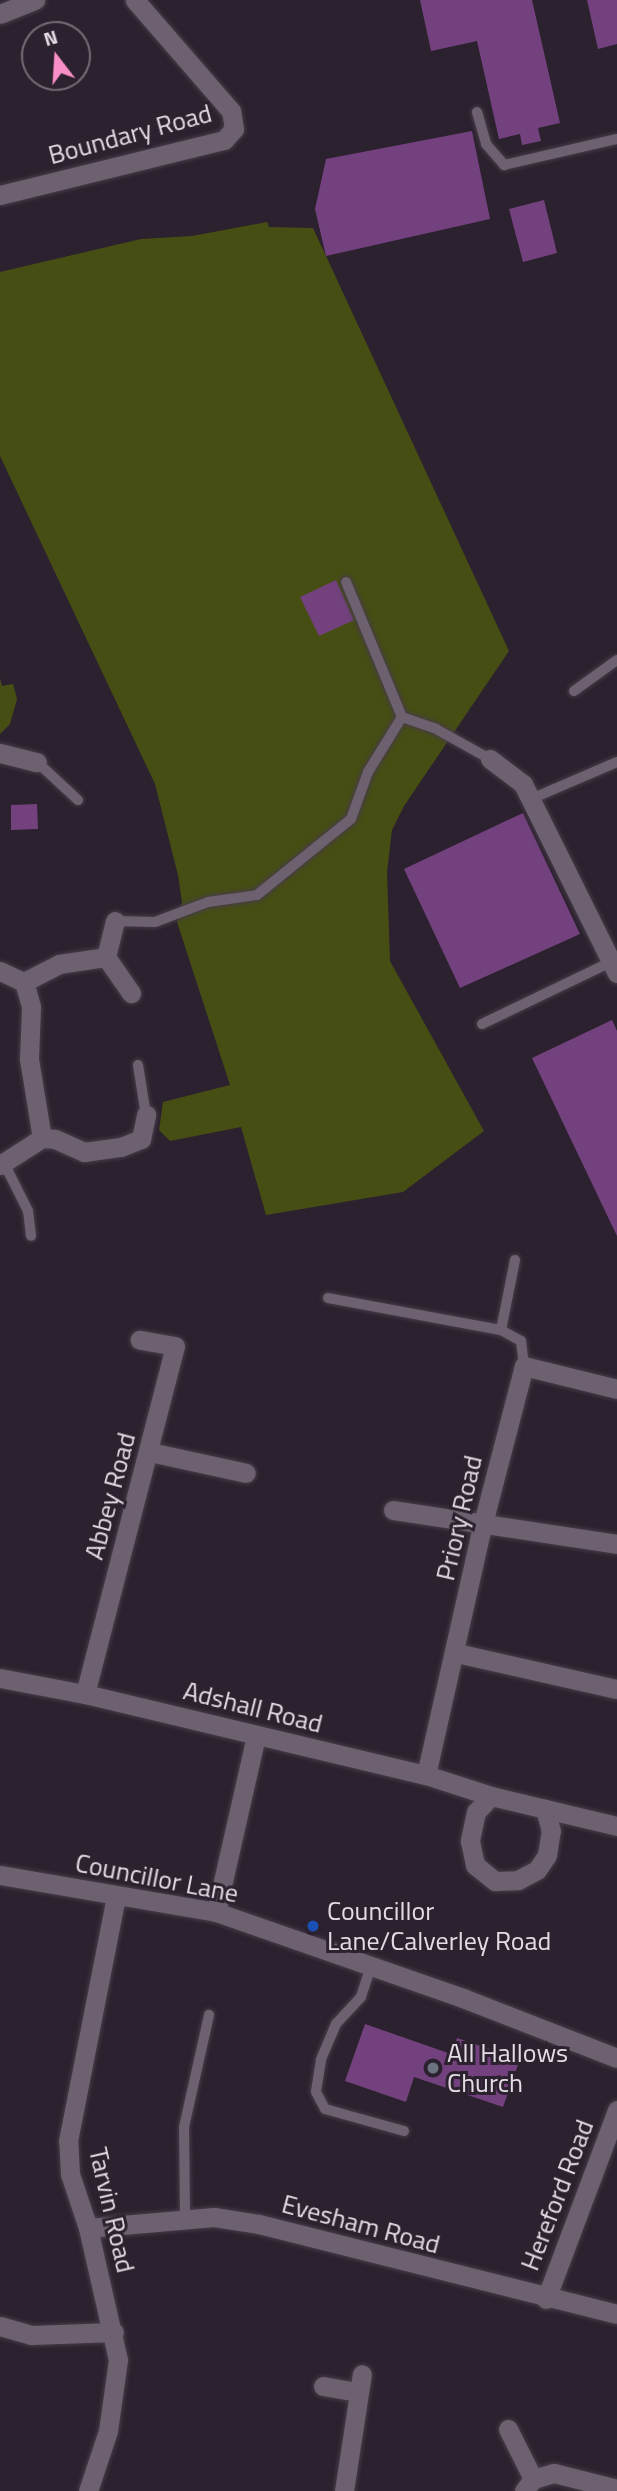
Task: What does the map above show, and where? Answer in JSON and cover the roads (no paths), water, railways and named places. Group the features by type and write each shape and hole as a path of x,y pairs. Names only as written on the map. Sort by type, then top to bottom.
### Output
{"street":[{"path":"0,14 36,0"},
{"name":"Boundary Road","path":"0,195 224,139 234,129 231,111 135,0"},
{"path":"0,752 37,762"},
{"path":"490,760 523,784 614,967"},
{"path":"115,921 106,957 131,993"},
{"path":"24,982 59,964 106,957"},
{"path":"0,971 24,982 31,1007 29,1059 42,1138"},
{"path":"42,1138 83,1152 121,1147 141,1139 146,1115"},
{"path":"2,1164 42,1138"},
{"name":"Abbey Road","path":"85,1694 176,1346 140,1340"},
{"path":"524,1366 617,1389"},
{"name":"Priory Road","path":"426,1775 457,1653 482,1527 524,1366"},
{"path":"150,1452 246,1473"},
{"path":"393,1510 482,1527 617,1544"},
{"path":"457,1653 617,1689"},
{"name":"Adshall Road","path":"0,1678 85,1694 426,1775 491,1796 617,1826"},
{"path":"216,1912 256,1736"},
{"path":"491,1796 476,1812 470,1842 475,1865 495,1881 518,1880 537,1870 547,1855 551,1831 545,1809"},
{"name":"Councillor Lane","path":"0,1875 216,1912 371,1966 617,2058"},
{"name":"Tarvin Road","path":"88,2491 118,2386 114,2332 88,2228 70,2174 68,2141 116,1897"},
{"name":"Hereford Road","path":"546,2299 617,2110"},
{"name":"Evesham Road","path":"88,2228 185,2218 259,2224 546,2299 617,2314"},
{"path":"0,2326 32,2334 114,2332"},
{"path":"323,2386 360,2383 344,2491"},
{"path":"508,2429 529,2485 554,2473 617,2489"}],"lane":[{"path":"477,112 486,144 504,165 617,139"},
{"path":"346,582 402,717 436,729 490,760"},
{"path":"574,691 617,660"},
{"path":"115,921 155,922 208,902 237,900 269,888 294,862 351,819 368,772 402,717"},
{"path":"37,762 78,800"},
{"path":"531,799 617,762"},
{"path":"482,1024 614,967"},
{"path":"138,1065 146,1115"},
{"path":"2,1164 28,1211 31,1236"},
{"path":"501,1330 515,1260"},
{"path":"328,1298 501,1330 521,1341 524,1366"},
{"path":"371,1966 361,1997 336,2024 321,2060 316,2092 325,2109 404,2131"},
{"path":"185,2218 184,2127 209,2015"}],"place":[{"name":"Councillor Lane/Calverley Road","path":"313,1926"},
{"name":"All Hallows Church","path":"433,2068"}]}
